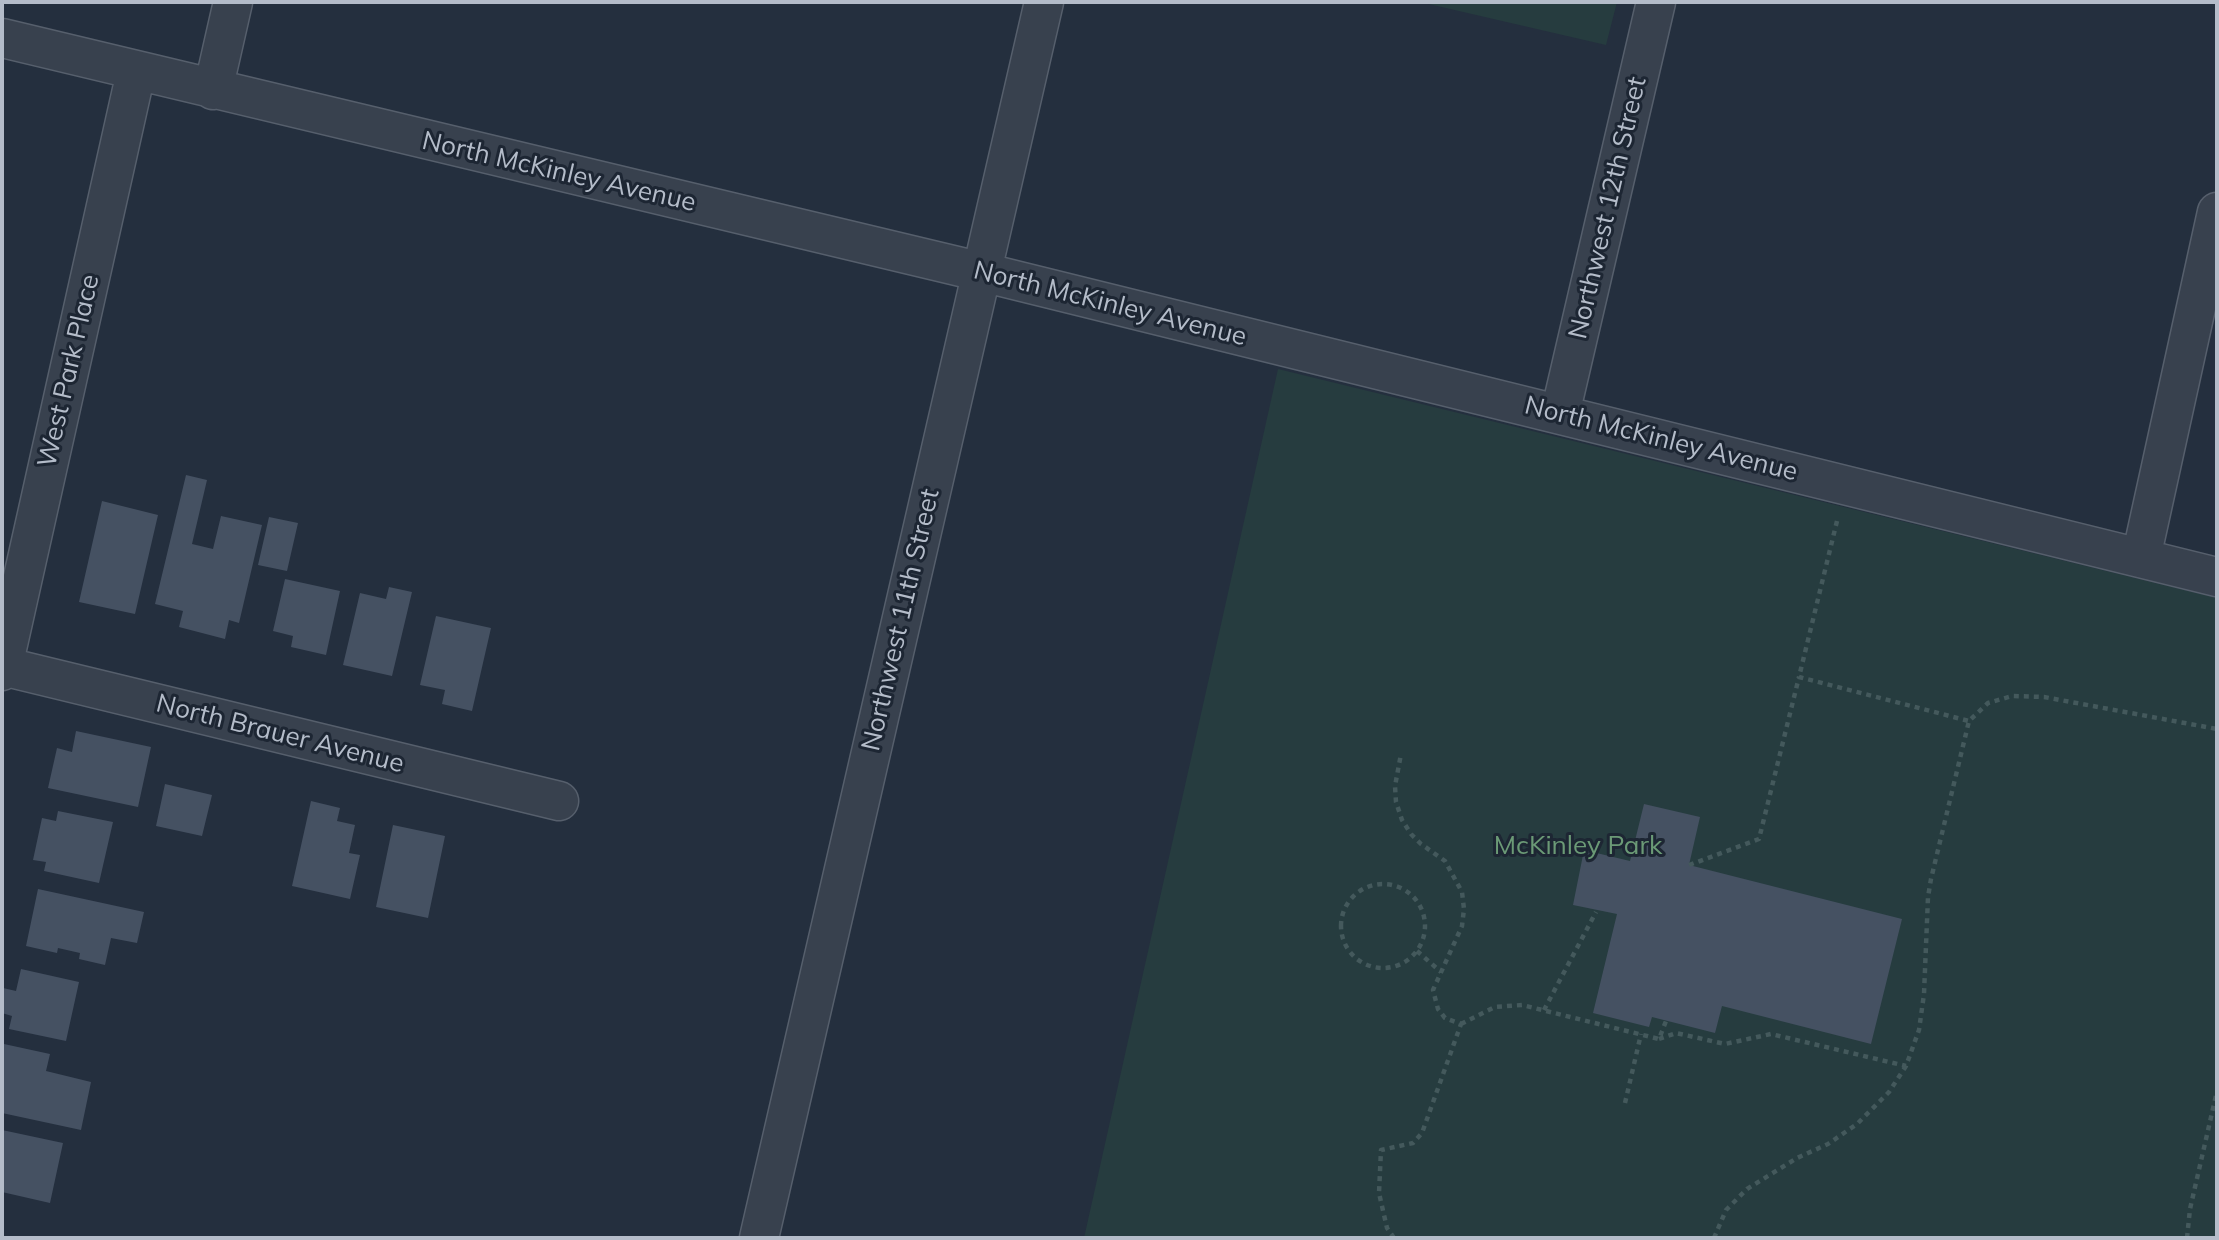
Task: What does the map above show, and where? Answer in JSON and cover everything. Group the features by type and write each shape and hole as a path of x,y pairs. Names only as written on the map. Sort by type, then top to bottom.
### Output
{"street":[{"path":"213,90 233,2"},
{"name":"Northwest 11th Street","path":"758,1238 1044,2"},
{"name":"Northwest 12th Street","path":"1560,415 1656,2"},
{"name":"North McKinley Avenue","path":"2,38 982,272 2217,577"},
{"name":"West Park Place","path":"2,668 136,72"},
{"path":"2141,558 2217,212"},
{"name":"North Brauer Avenue","path":"2,668 559,801"}],"path":[{"path":"1689,865 1759,839 1835,527"},
{"path":"1800,677 1969,721"},
{"path":"1714,1238 1726,1210 1747,1189 1797,1158 1828,1144 1857,1124 1889,1092 1906,1066 1919,1030 1931,879 1969,721 1988,703 2012,696 2044,697 2217,729"},
{"path":"1401,754 1395,786 1396,802 1402,820 1421,844 1445,861 1462,892 1462,926 1433,990 1438,1009 1445,1018 1461,1024"},
{"path":"1386,883 1400,887 1412,895 1421,907 1426,921 1425,935 1417,951 1400,965 1387,969 1362,963 1352,955 1341,931 1342,916 1348,903 1358,892 1386,883"},
{"path":"1544,1010 1596,912"},
{"path":"1417,951 1441,972"},
{"path":"1394,1238 1387,1228 1379,1194 1381,1150 1413,1143 1422,1133 1461,1024 1495,1007 1522,1005 1659,1039 1675,1033 1725,1044 1771,1034 1906,1066"},
{"path":"1659,1039 1665,1021"},
{"path":"1625,1103 1641,1034"},
{"path":"2187,1238 2190,1209 2217,1091"}],"green space":[{"path":"1420,2 1617,2 1606,45"},
{"name":"McKinley Park","path":"1278,369 2217,598 2217,1238 1084,1238"}],"building":[{"path":"186,475 207,480 192,544 213,549 221,516 262,525 239,623 229,620 225,639 179,627 183,611 155,604"},
{"path":"102,501 158,515 135,614 79,602"},
{"path":"269,517 298,523 287,571 258,565"},
{"path":"285,579 340,591 326,655 291,647 293,636 273,631"},
{"path":"389,587 412,592 392,676 343,665 360,593 386,599"},
{"path":"436,616 491,628 472,711 442,704 445,690 420,685"},
{"path":"76,731 151,747 138,807 48,788 57,748 72,752"},
{"path":"165,784 212,795 202,836 156,826"},
{"path":"311,801 340,808 337,821 355,825 349,853 360,855 350,899 292,886"},
{"path":"1644,804 1700,817 1689,865 1902,919 1871,1044 1722,1006 1715,1033 1652,1017 1649,1027 1593,1013 1617,914 1573,905 1584,850 1630,861"},
{"path":"58,811 113,822 99,883 44,871 46,862 33,860 42,818 56,821"},
{"path":"393,825 445,836 428,918 376,907"},
{"path":"38,889 144,912 137,943 111,938 105,965 79,959 80,953 58,948 57,953 26,946"},
{"path":"21,969 79,982 66,1041 9,1029 12,1016 2,1013 3,988 16,991"},
{"path":"4,1044 50,1054 46,1071 91,1082 81,1130 2,1113"},
{"path":"2,1130 63,1143 50,1203 2,1192"}]}
